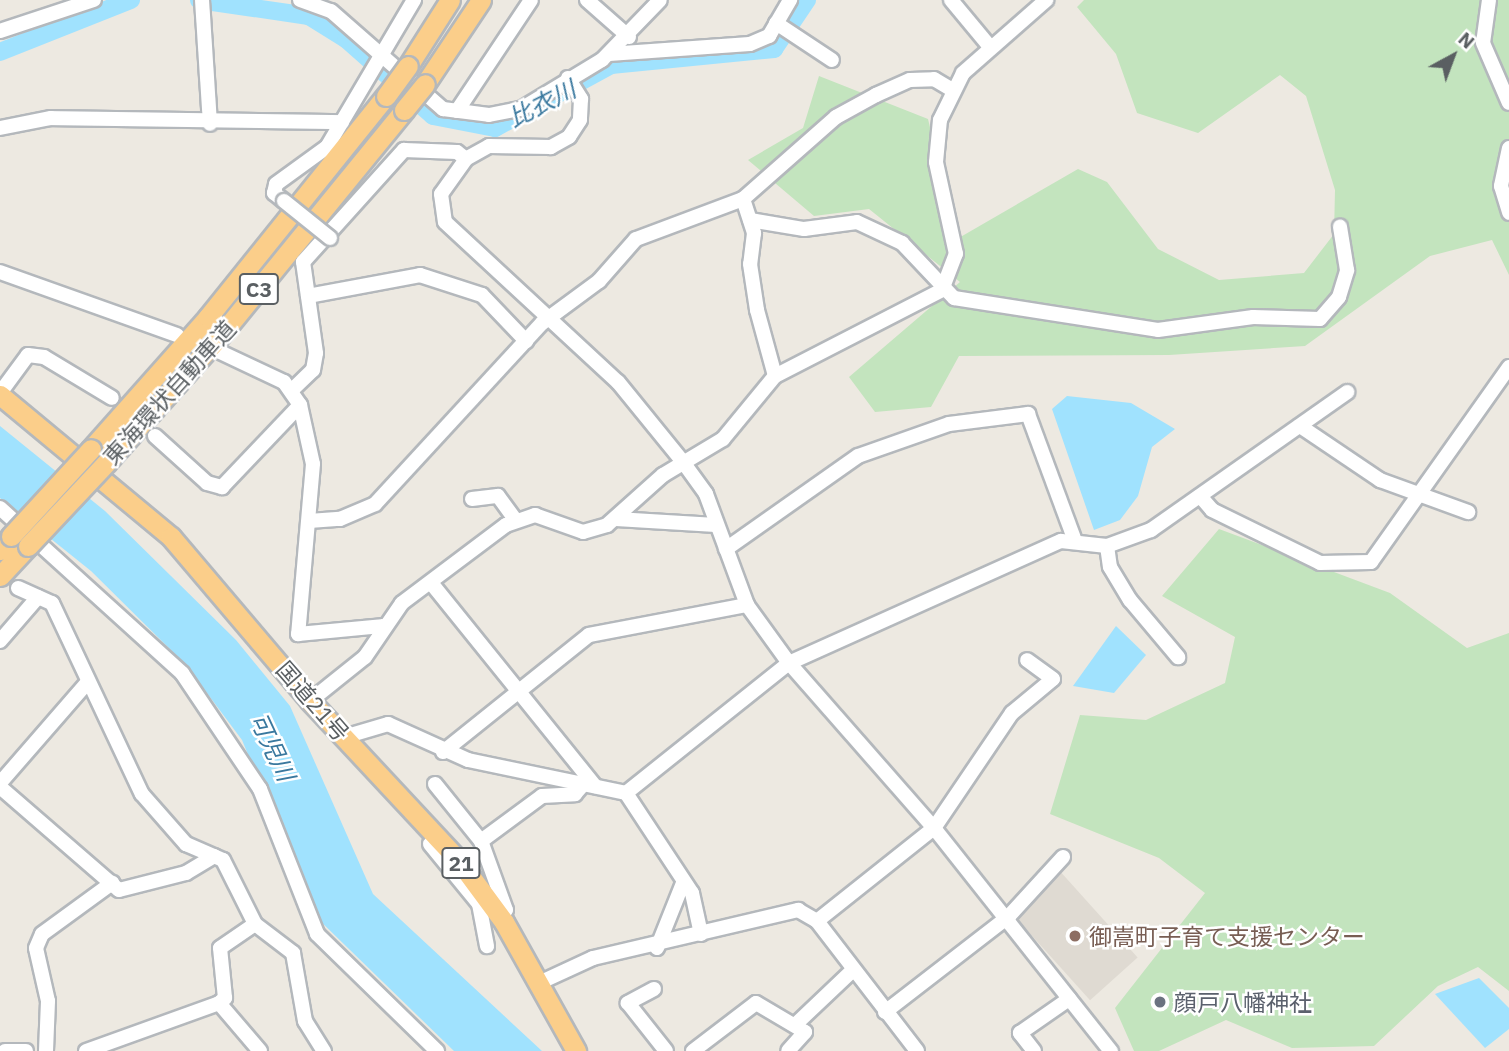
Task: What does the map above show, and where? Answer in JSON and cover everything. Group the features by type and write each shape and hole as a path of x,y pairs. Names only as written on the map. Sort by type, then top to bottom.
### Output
{"highway":[{"name":"東海環状自動車道","path":"0,576 13,544 91,449 208,317 386,96 450,0"},
{"name":"東海環状自動車道","path":"13,544 107,462 224,331 425,84 481,0"},
{"name":"国道21号","path":"0,394 172,537 483,901 500,916 541,982 576,1051"}],"street":[{"path":"0,31 93,0"},
{"path":"300,0 331,11 443,109 489,115 521,109 609,54 629,37 660,0"},
{"path":"330,238 274,193 276,184 302,170 342,122 414,0"},
{"path":"457,111 531,0"},
{"path":"587,0 629,37"},
{"path":"609,54 750,44 769,36 790,0"},
{"path":"951,0 990,47"},
{"path":"310,701 365,657 382,626 516,519 535,515 583,532 616,519 683,462 723,439 775,376 942,290 956,254 936,162 940,120 954,91 990,47 1046,0"},
{"path":"1489,0 1482,43 1509,103"},
{"path":"201,6 210,124"},
{"path":"776,23 832,60"},
{"path":"568,78 581,99 580,120 569,137 551,147 489,146 466,159 442,194 445,222 472,253 551,315 618,382 683,462 706,494 747,605 789,663 934,828 1003,920 1111,1051"},
{"path":"309,521 340,519 376,505 551,315 598,281 636,239 743,199 836,117 876,95 911,80 934,79 954,91"},
{"path":"0,128 51,118 210,124 342,122"},
{"path":"1509,148 1502,186 1509,213"},
{"path":"292,390 313,370 316,353 303,262 330,238 404,150 457,152 466,159"},
{"path":"743,199 750,220 753,289 775,376"},
{"path":"750,220 804,229 857,222 902,243 942,290 983,306 1080,313 1146,329 1253,317 1320,319 1339,297 1347,270 1340,227"},
{"path":"0,272 177,335"},
{"path":"308,296 420,275 482,295 526,341"},
{"path":"218,351 292,390 300,405 313,464 298,634 382,626"},
{"path":"0,394 28,355 44,357 112,398"},
{"path":"1200,496 1212,510 1336,567 1371,562 1385,551 1509,367"},
{"path":"626,793 789,663 1022,556 1075,541 1107,546 1151,530 1347,392"},
{"path":"155,436 207,483 222,487 300,405"},
{"path":"726,549 858,456 949,424 1028,414 1075,541"},
{"path":"1300,426 1380,480 1468,512"},
{"path":"472,499 498,496 516,519"},
{"path":"0,508 182,673 260,789 317,934 437,1051"},
{"path":"616,519 716,525"},
{"path":"1107,546 1110,567 1130,600 1178,657"},
{"path":"432,584 519,690 588,786"},
{"path":"19,588 52,603 142,794 186,844 223,860 255,924 298,962 305,1021 324,1051"},
{"path":"0,641 38,597"},
{"path":"443,752 589,635 747,605"},
{"path":"817,921 934,828 1012,713 1053,679 1027,660"},
{"path":"88,683 0,785 119,890 186,873 214,856"},
{"path":"344,737 388,724 443,752 626,793 692,893 701,934"},
{"path":"435,784 481,841 506,910 500,916"},
{"path":"481,841 542,796 575,794 588,786"},
{"path":"430,844 483,901 487,946"},
{"path":"886,1012 1003,920 1063,857"},
{"path":"46,1051 48,1001 36,948 42,934 111,883"},
{"path":"657,948 683,883"},
{"path":"541,982 593,958 657,948 788,910 817,921 852,971 917,1051"},
{"path":"86,1051 219,1003 225,998 220,948 255,924"},
{"path":"795,1025 852,971"},
{"path":"654,989 628,1003 666,1051"},
{"path":"1034,1051 1020,1033 1069,999"},
{"path":"219,1003 260,1051"},
{"path":"693,1051 756,1003 805,1032 788,1051"},
{"path":"5,1051 26,1051"}],"shaded area":[{"name":"御嵩町子育て支援センター","path":"1058,869 1138,957 1090,1000 1010,912"}],"green space":[{"path":"1084,0 1509,0 1509,275 1492,240 1430,256 1305,346 1169,355 959,356 931,407 875,412 849,377 960,282 869,209 814,216 748,160 803,128 819,76 928,119 957,239 1078,169 1107,182 1158,249 1219,280 1304,273 1334,234 1335,190 1306,96 1280,75 1198,133 1137,113 1116,54 1077,7"},
{"path":"1219,529 1390,593 1467,648 1509,633 1509,991 1478,967 1438,986 1374,1046 1292,1048 1226,1020 1159,1051 1134,1051 1115,1008 1205,893 1159,858 1050,814 1080,715 1146,720 1225,683 1235,637 1162,596"}],"water":[{"path":"1067,396 1131,403 1175,429 1152,447 1138,496 1120,520 1094,530 1052,409"},
{"name":"可児川","path":"0,426 105,511 236,640 290,706 373,894 542,1051 454,1051 315,916 242,740 186,665 91,571 0,498"},
{"path":"1116,626 1146,655 1114,693 1073,686"},
{"path":"1479,978 1509,1008 1509,1029 1485,1048 1435,994"}],"waterway":[{"name":"比衣川","path":"0,52 131,0"},
{"name":"比衣川","path":"199,0 309,16 346,39 433,116 495,128 611,65 774,49 807,0"}],"tunnel":[{"path":"112,398 155,436"}],"place":[{"name":"御嵩町子育て支援センター","path":"1075,936"},
{"name":"顔戸八幡神社","path":"1160,1002"}]}
